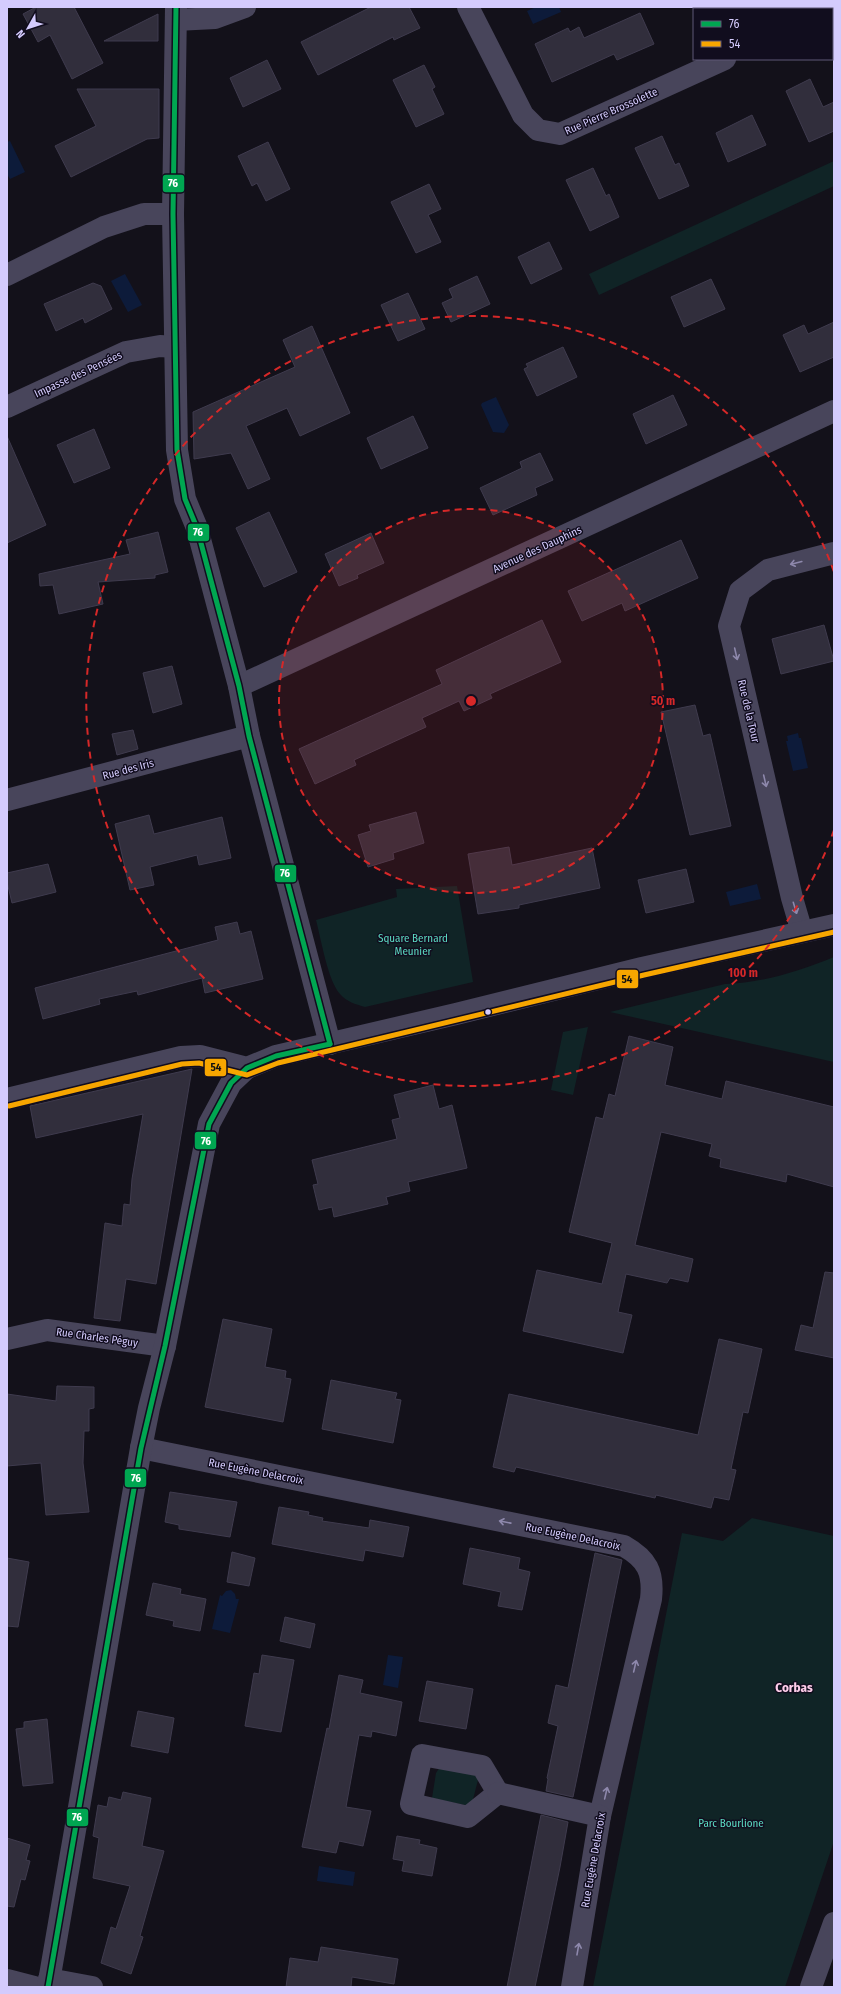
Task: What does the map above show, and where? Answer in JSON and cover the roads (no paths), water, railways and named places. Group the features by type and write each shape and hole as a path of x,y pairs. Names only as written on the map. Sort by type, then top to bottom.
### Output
{"street":[{"path":"245,7 215,18 176,13 173,214 174,347 177,450 185,499 197,528 239,686 249,736 330,1044"},
{"name":"Rue Pierre Brossolette","path":"468,7 523,115 538,130 560,134 723,60"},
{"path":"7,275 104,227 144,214 173,214"},
{"name":"Impasse des Pensées","path":"7,407 126,352 160,346 174,347"},
{"name":"Avenue des Dauphins","path":"239,686 834,411"},
{"name":"Rue de la Tour","path":"802,932 792,898 729,626 740,591 768,570 834,553"},
{"name":"Rue des Iris","path":"7,800 249,736"},
{"path":"44,1984 149,1408 164,1346 209,1124 231,1083 247,1068 276,1056 635,970 834,925"},
{"path":"7,1099 181,1057 200,1056 247,1068"},
{"name":"Rue Charles Péguy","path":"7,1339 47,1330 164,1346"},
{"name":"Rue Eugène Delacroix","path":"141,1448 624,1546 637,1553 648,1568 653,1581 651,1599 600,1816 572,1987"},
{"path":"498,1793 600,1816"},
{"path":"811,1987 834,1923"},
{"path":"7,1980 92,1987"}],"water":[{"path":"536,7 559,7 561,12 533,24 527,11"},
{"path":"10,141 25,172 10,179 7,174 7,142"},
{"path":"125,274 142,305 128,312 111,281"},
{"path":"496,397 509,425 504,433 493,432 481,405 482,403"},
{"path":"798,733 799,738 801,738 808,768 793,771 786,741 788,741 787,736"},
{"path":"757,884 761,899 730,906 726,892"},
{"path":"231,1590 235,1594 236,1599 239,1599 230,1633 212,1629 220,1595 222,1596 226,1591"},
{"path":"388,1655 403,1657 398,1688 383,1685"},
{"path":"319,1866 355,1872 353,1886 317,1881"}],"district":[{"name":"Corbas","path":"794,1687"}],"park label":[{"name":"Square Bernard Meunier","path":"413,944"},
{"name":"Parc Bourlione","path":"731,1823"}]}
